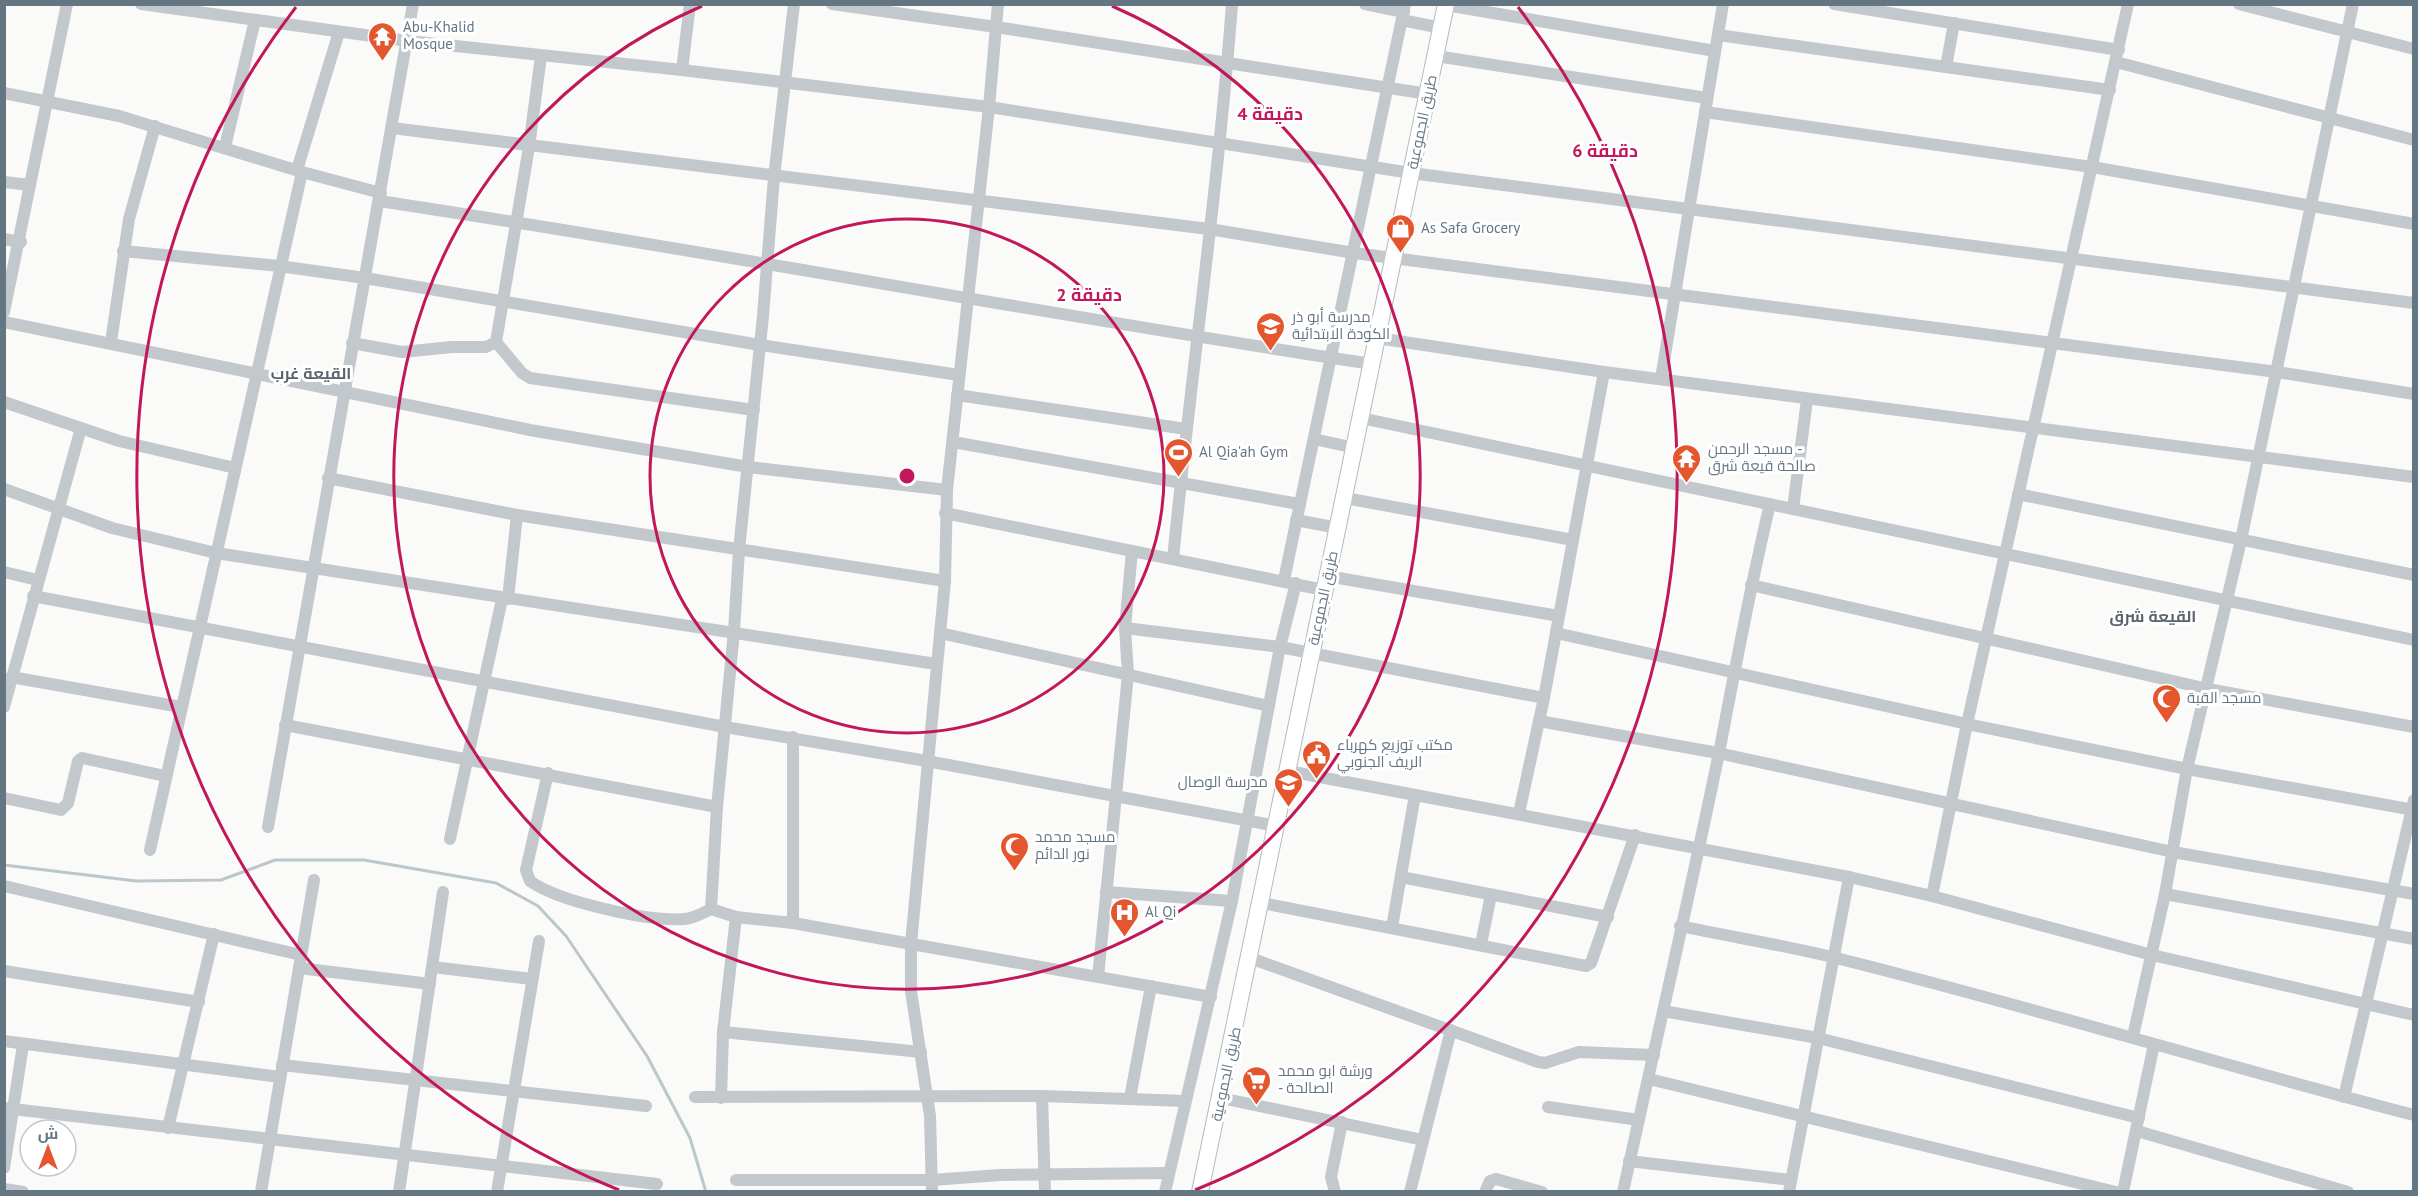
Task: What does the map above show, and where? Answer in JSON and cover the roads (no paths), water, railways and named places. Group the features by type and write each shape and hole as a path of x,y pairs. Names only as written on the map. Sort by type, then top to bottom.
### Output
{"main road":[{"name":"طريق الجموعية","path":"1200,1191 1262,903 1310,655 1345,498 1446,5"}],"street":[{"path":"4,312 21,242 46,101 67,4"},
{"path":"141,4 221,10 255,20 408,41 682,70 989,107 1371,167 2414,303"},
{"path":"268,827 298,645 413,4"},
{"path":"682,70 690,4"},
{"path":"711,909 717,807 734,631 739,550 754,410 774,177 794,4"},
{"path":"832,4 1428,94"},
{"path":"932,1186 928,1097 910,991 911,944 945,581 947,490 998,4"},
{"path":"1173,559 1196,338 1220,143 1232,4"},
{"path":"1365,4 1404,12 1441,28"},
{"path":"1661,379 1723,4"},
{"path":"1834,4 1954,23 2117,56 2414,140"},
{"path":"1932,896 1949,803 1988,640 2032,429 2073,258 2128,4"},
{"path":"2239,4 2414,49"},
{"path":"2133,1036 2165,894 2187,769 2208,689 2241,540 2353,4"},
{"path":"1446,5 1715,51"},
{"path":"1165,1191 1232,902 1280,647 1299,504 1404,12"},
{"path":"225,147 255,20"},
{"path":"1947,67 1954,23"},
{"path":"150,850 299,171 339,32"},
{"path":"1718,35 2110,90"},
{"path":"496,342 529,147 541,56"},
{"path":"1436,56 1707,98"},
{"path":"4,93 155,126 380,197 766,265 968,296 1196,338 1372,364"},
{"path":"1705,112 2092,167 2312,204 2414,224"},
{"path":"111,342 123,251 133,200 155,126"},
{"path":"392,128 529,147 1209,229 1354,253 2277,372 2414,394"},
{"path":"4,182 30,185"},
{"path":"4,239 21,242"},
{"path":"123,251 279,266 365,278 760,345 959,375"},
{"path":"4,322 111,342 530,430 747,467 947,490"},
{"path":"1377,338 1604,372 2414,477"},
{"path":"352,343 402,352 452,347 486,347 496,342"},
{"path":"496,342 522,373 530,378 754,410"},
{"path":"1519,813 1544,698 1604,372"},
{"path":"957,395 1186,429"},
{"path":"1793,509 1807,399"},
{"path":"4,402 119,441 235,468"},
{"path":"1361,418 2414,640"},
{"path":"4,707 37,580 81,428"},
{"path":"1314,439 1355,448"},
{"path":"953,442 1299,504"},
{"path":"328,478 517,515 945,581"},
{"path":"4,489 112,528 216,553 505,599 734,631 936,664"},
{"path":"2018,494 2414,575"},
{"path":"1345,498 1573,540"},
{"path":"1623,1191 1654,1055 1751,585 1770,504"},
{"path":"945,513 1290,582 1326,583 1559,616"},
{"path":"450,839 469,758 483,680 505,599 517,515"},
{"path":"1296,520 1338,528"},
{"path":"1098,977 1128,674 1125,628 1132,551"},
{"path":"4,572 37,580"},
{"path":"1751,585 2208,689 2414,727"},
{"path":"33,596 200,626 725,728 794,737 927,760 1277,826"},
{"path":"1125,628 1280,647 1310,655 1544,698"},
{"path":"940,633 1269,706"},
{"path":"1556,633 1733,674 2187,769 2413,807 2344,1097"},
{"path":"11,677 181,707"},
{"path":"1539,721 1718,753 2173,852 2414,894"},
{"path":"285,725 469,758 717,807"},
{"path":"793,924 794,737"},
{"path":"4,798 61,810 68,803 78,761 82,758 165,776"},
{"path":"1288,771 1849,877 1932,896 2152,955 2414,1015"},
{"path":"548,773 526,870 530,880 576,901 638,915 686,918 711,909 736,917 793,924 1211,997"},
{"path":"1392,927 1415,795"},
{"path":"1262,903 1586,966 1591,963 1635,835"},
{"path":"1401,877 1608,916"},
{"path":"1629,1161 1790,1186 1849,877"},
{"path":"261,1191 314,880"},
{"path":"4,886 214,934 300,961 430,984"},
{"path":"399,1191 443,892"},
{"path":"1106,892 1232,902"},
{"path":"2165,894 2414,939"},
{"path":"1481,944 1491,895"},
{"path":"721,1098 723,1032 736,917"},
{"path":"1680,926 1833,957 2133,1036 2154,1044 2414,1115"},
{"path":"168,1128 214,934"},
{"path":"497,1191 539,941"},
{"path":"1250,958 1538,1062 1551,1061 1579,1052 1654,1055"},
{"path":"433,967 532,979"},
{"path":"4,971 199,1002"},
{"path":"1130,1098 1151,986"},
{"path":"1663,1011 1818,1038 2139,1118"},
{"path":"1410,1191 1451,1030"},
{"path":"723,1032 921,1052"},
{"path":"4,1041 182,1065 514,1089 646,1106"},
{"path":"2123,1191 2154,1044"},
{"path":"4,1168 10,1108 23,1045"},
{"path":"1648,1079 2116,1191"},
{"path":"695,1097 1042,1096 1185,1101"},
{"path":"1042,1096 1045,1191"},
{"path":"1221,1098 1423,1140"},
{"path":"1548,1107 1639,1120"},
{"path":"10,1108 657,1184"},
{"path":"1335,1191 1331,1177 1342,1122"},
{"path":"2137,1131 2348,1191"},
{"path":"736,1180 932,1186 1000,1175 1169,1173"},
{"path":"1485,1191 1490,1181 1496,1179 1542,1191"},
{"path":"4,1189 23,1191"}],"waterway":[{"path":"4,865 136,881 221,880 275,860 364,860 496,883 538,906 566,936 647,1056 690,1138 706,1192"}],"place":[{"name":"Abu-Khalid Mosque","path":"382,62"},
{"name":"As Safa Grocery","path":"1400,254"},
{"name":"مدرسة أبو ذر الكودة الابتدائية","path":"1271,352"},
{"name":"Al Qia'ah Gym","path":"1178,478"},
{"name":"مسجد الرحمن - صالحة قيعة شرق","path":"1687,484"},
{"name":"مسجد القبة","path":"2166,724"},
{"name":"مكتب توزيع كهرباء الريف الجنوبي","path":"1316,780"},
{"name":"مدرسة الوصال","path":"1289,808"},
{"name":"مسجد محمد نور الدائم","path":"1014,872"},
{"name":"Al Qi","path":"1124,938"},
{"name":"ورشة ابو محمد - الصالحة","path":"1257,1106"}],"district":[{"name":"القيعة غرب","path":"311,373"},
{"name":"القيعة شرق","path":"2153,616"}]}
